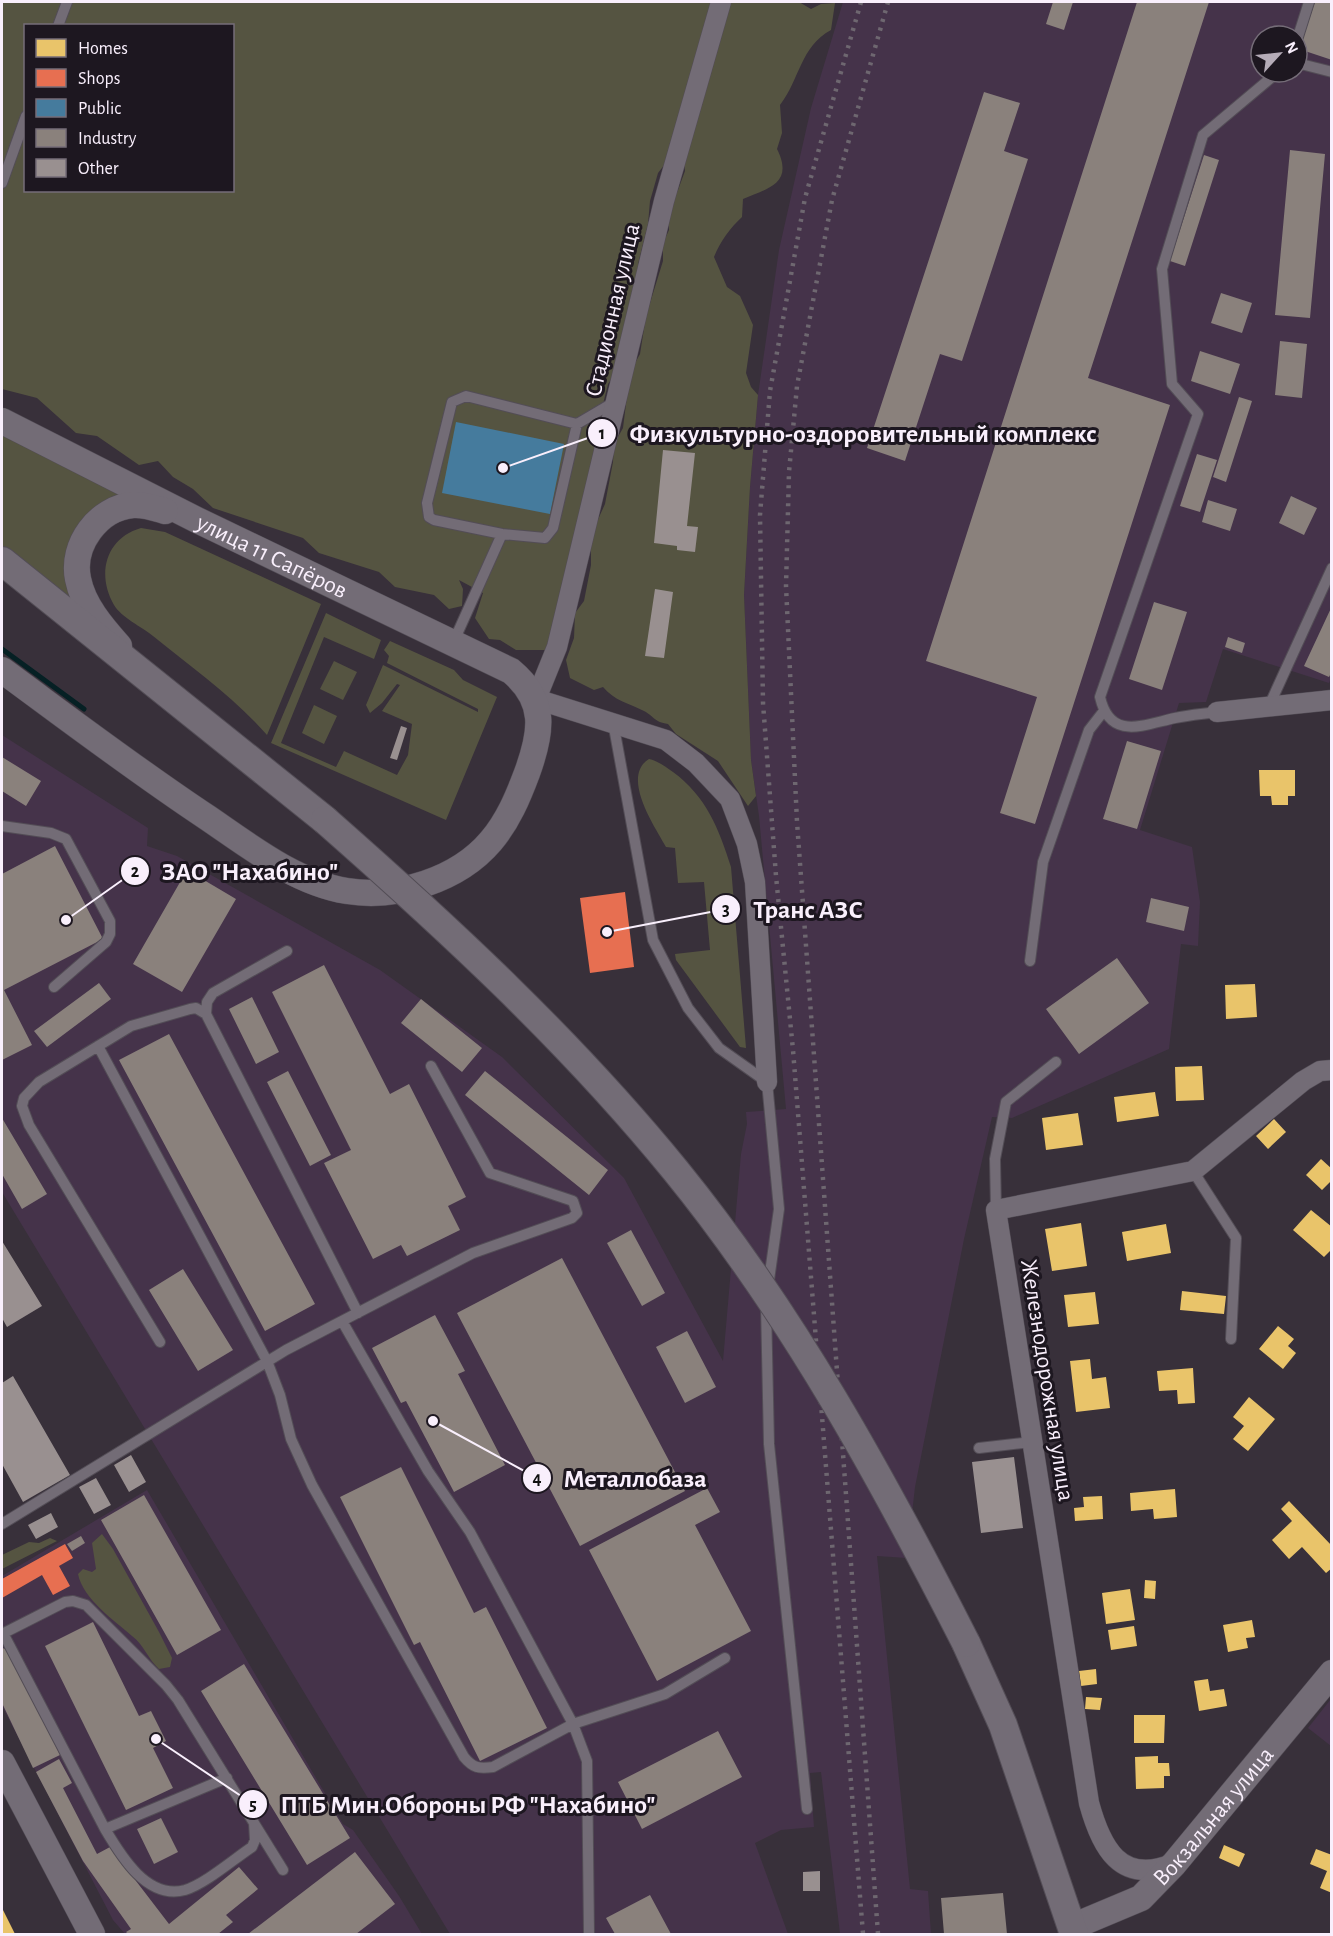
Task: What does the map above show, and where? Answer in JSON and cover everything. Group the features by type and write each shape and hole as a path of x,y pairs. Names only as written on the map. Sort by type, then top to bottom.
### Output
{"main road":[{"name":"Вокзальная улица","path":"2,561 325,820 499,977 583,1065 676,1171 750,1270 813,1363 875,1468 966,1643 1002,1725 1073,1931"}],"street":[{"name":"Стадионная улица","path":"536,699 557,647 664,201 721,2"},
{"name":"улица 11 Сапёров","path":"2,421 197,520 511,672 526,684 536,699"},
{"path":"142,672 98,620 81,591 77,577 80,547 92,528 122,508 146,506 197,520"},
{"path":"2,670 159,785 259,853 316,882 347,891 409,889 436,879 466,862 490,842 509,816 530,764 539,717 536,699 612,721 666,740 696,763 730,800 739,820 755,882 767,1082"},
{"path":"1217,712 1332,700"},
{"path":"996,1210 1194,1170 1304,1081 1320,1071 1332,1070"},
{"name":"Железнодорожная улица","path":"996,1210 1087,1791 1096,1828 1104,1845 1117,1859 1130,1867 1144,1872 1174,1864"},
{"name":"Вокзальная улица","path":"1073,1931 1141,1898 1174,1864 1332,1673"},
{"path":"2,1763 92,1935"}],"lane":[{"path":"59,24 67,2"},
{"path":"1302,24 1309,2"},
{"path":"1309,66 1332,72"},
{"path":"1217,712 1142,727 1124,727 1111,721 1103,712 1100,697 1198,414 1172,384 1162,269 1203,135 1264,84"},
{"path":"2,183 24,122"},
{"path":"577,424 550,534 537,539 502,534 434,520 426,510 452,402 466,396 577,424 617,401"},
{"path":"453,643 502,534"},
{"path":"1269,706 1332,568"},
{"path":"1030,961 1043,862 1089,730 1103,712"},
{"path":"612,721 653,940 688,1008 719,1048 767,1082 779,1209 766,1296 765,1362 769,1444 807,1809"},
{"path":"2,826 51,833 66,839 110,921 110,934 106,942 54,987"},
{"path":"287,951 213,993 207,1002 206,1014 358,1313"},
{"path":"160,1342 29,1125 22,1106 24,1098 39,1082 98,1046 142,1023 196,1008 206,1014"},
{"path":"98,1046 267,1361 300,1462 353,1562 471,1765 481,1769 493,1767 573,1724 665,1694 725,1658"},
{"path":"996,1210 995,1159 1006,1102 1056,1062"},
{"path":"2,1524 267,1361 473,1253 572,1218 577,1213 573,1201 490,1173 431,1066"},
{"path":"1194,1170 1236,1238 1231,1340"},
{"path":"342,1321 428,1471 470,1532 573,1724 587,1761 589,1935"},
{"path":"979,1448 1032,1442"},
{"path":"254,1823 255,1840 252,1847 186,1889 171,1891 158,1887 141,1877 122,1857 105,1829 2,1634 65,1602 73,1601 86,1605 166,1685 189,1715 283,1870"},
{"path":"105,1829 227,1778"}],"shaded area":[{"path":"2,2 716,2 665,164 658,173 650,201 648,224 638,264 643,289 621,365 608,384 600,416 607,418 547,650 516,650 500,640 489,639 475,618 483,593 459,580 463,589 462,606 449,609 434,595 395,587 379,572 319,553 303,538 213,508 193,489 173,477 158,461 139,465 97,436 76,433 37,398 2,389"},
{"path":"729,2 799,2 811,9 821,4 835,3 831,30 813,45 780,105 782,133 777,149 783,170 781,177 770,187 743,199 742,217 726,235 714,257 727,287 740,296 753,325 746,373 751,387 758,395 744,595 751,760 756,796 748,806 718,761 676,734 668,724 617,699 603,687 594,690 570,678 566,660 574,638 575,613 584,601 591,565 591,535 605,504 614,444 623,428 630,372 640,354 646,316 663,261 663,243 669,230 669,205 685,171 684,162 695,120 702,105 705,84"},
{"path":"843,2 1331,2 1331,678 1329,683 1223,649 1206,702 1179,703 1140,830 1192,847 1200,902 1198,946 1181,944 1169,1049 1012,1118 992,1117 964,1239 915,1487 907,1558 877,1556 910,1889 928,1891 931,1934 840,1934 821,1772 810,1773 814,1827 781,1830 755,1843 788,1934 450,1934 2,1192 2,735 148,828 147,846 177,856 380,970 502,1057 624,1178 723,1361 741,1154 747,1124 746,1112 786,1109 759,816 751,760 744,595 758,395 779,250 811,108"},
{"path":"2,428 133,491 117,498 70,598 2,549"},
{"path":"141,528 165,532 321,604 267,735 227,695 127,618 114,605 106,581 105,570 108,559 119,540"},
{"path":"326,613 381,640 374,659 324,637 281,743 336,767 344,751 397,775 408,755 412,724 382,711 400,685 397,684 382,703 370,713 366,705 383,665 478,712 478,709 387,663 389,656 384,650 390,641 454,670 463,680 497,697 446,820 271,743"},
{"path":"334,661 357,672 343,700 320,689"},
{"path":"314,705 337,716 324,744 302,733"},
{"path":"649,759 673,772 703,803 716,827 731,867 746,1048 740,1047 676,960 675,954 710,950 704,882 678,883 675,848 666,847 649,816 639,790 638,778 641,767"},
{"path":"147,1490 343,1824 353,1830 399,1896 422,1934 125,1934 113,1920 2,1706 2,1576"},
{"path":"102,1534 113,1549 159,1632 172,1658 170,1667 159,1669 136,1640 93,1601 81,1583 78,1574 83,1569 92,1572 96,1569 92,1543"},
{"path":"50,1538 57,1541 2,1569 2,1555 29,1542 39,1543"},
{"path":"1331,1699 1331,1746 1308,1728"}],"building: Homes":[{"path":"1259,770 1295,770 1295,796 1288,796 1288,805 1272,805 1271,796 1260,796"},
{"path":"1255,984 1257,1017 1226,1019 1225,985"},
{"path":"1202,1066 1204,1100 1176,1101 1175,1067"},
{"path":"1155,1092 1159,1116 1117,1122 1114,1097"},
{"path":"1078,1113 1083,1145 1046,1150 1042,1118"},
{"path":"1274,1119 1286,1132 1268,1149 1256,1136"},
{"path":"1321,1159 1332,1169 1332,1180 1322,1190 1306,1175"},
{"path":"1311,1210 1332,1227 1332,1249 1324,1257 1293,1230"},
{"path":"1081,1223 1087,1266 1052,1271 1045,1229"},
{"path":"1166,1224 1171,1253 1127,1261 1122,1232"},
{"path":"1182,1291 1226,1296 1224,1314 1180,1310"},
{"path":"1095,1292 1099,1324 1068,1327 1064,1295"},
{"path":"1278,1326 1294,1339 1288,1346 1296,1353 1283,1369 1259,1349"},
{"path":"1090,1359 1092,1379 1106,1377 1110,1408 1076,1412 1070,1361"},
{"path":"1193,1368 1195,1403 1178,1404 1177,1390 1159,1391 1157,1371"},
{"path":"1249,1397 1275,1419 1248,1451 1233,1439 1244,1426 1233,1417"},
{"path":"1175,1489 1177,1517 1154,1519 1153,1509 1131,1511 1130,1493"},
{"path":"1102,1496 1103,1519 1075,1521 1074,1508 1084,1507 1083,1497"},
{"path":"1289,1501 1332,1546 1332,1568 1326,1573 1302,1547 1289,1559 1272,1540 1292,1521 1281,1509"},
{"path":"1145,1580 1156,1581 1155,1599 1144,1598"},
{"path":"1130,1589 1135,1620 1106,1624 1102,1593"},
{"path":"1252,1620 1255,1637 1246,1638 1248,1648 1228,1652 1223,1625"},
{"path":"1134,1626 1137,1646 1111,1650 1108,1630"},
{"path":"1096,1669 1097,1684 1081,1686 1079,1671"},
{"path":"1208,1679 1210,1691 1224,1689 1227,1706 1199,1711 1194,1681"},
{"path":"1086,1697 1102,1698 1100,1710 1085,1709"},
{"path":"1134,1715 1165,1715 1164,1743 1134,1743"},
{"path":"1158,1756 1158,1763 1169,1763 1170,1776 1164,1776 1164,1788 1136,1789 1135,1757"},
{"path":"1224,1845 1245,1854 1239,1867 1219,1858"},
{"path":"1316,1849 1332,1855 1332,1893 1320,1888 1327,1871 1310,1864"},
{"path":"2,1908 15,1934 2,1934"}],"building: Shops":[{"path":"625,892 634,967 590,973 580,898"},
{"path":"65,1544 73,1558 59,1566 70,1586 53,1595 42,1575 2,1598 2,1579"}],"building: Public":[{"path":"456,422 564,444 550,514 442,493"}],"building: Industry":[{"path":"1053,2 1073,2 1064,30 1046,24"},
{"path":"1137,2 1209,2 1088,378 1170,405 1035,824 1000,813 1037,697 926,661"},
{"path":"1315,2 1332,2 1332,60 1309,52 1308,24"},
{"path":"984,92 1020,103 1004,151 1028,159 962,361 940,354 905,461 867,448"},
{"path":"1290,150 1325,154 1310,318 1275,315"},
{"path":"1204,155 1219,160 1185,266 1170,261"},
{"path":"1221,293 1252,303 1242,333 1211,323"},
{"path":"1280,341 1307,344 1302,398 1275,395"},
{"path":"1200,351 1240,364 1230,394 1191,381"},
{"path":"1239,397 1252,401 1226,482 1213,477"},
{"path":"1197,454 1217,460 1200,512 1180,506"},
{"path":"1291,496 1317,508 1304,535 1279,523"},
{"path":"1208,500 1237,509 1230,531 1202,522"},
{"path":"1154,602 1187,612 1162,690 1129,679"},
{"path":"1332,606 1332,671 1329,677 1304,666"},
{"path":"1228,637 1245,643 1242,653 1225,647"},
{"path":"1127,741 1161,751 1137,829 1103,819"},
{"path":"2,757 41,781 26,806 2,791"},
{"path":"55,846 103,939 4,990 32,1045 2,1060 2,874"},
{"path":"187,870 236,899 182,992 133,964"},
{"path":"1151,898 1189,907 1184,931 1146,922"},
{"path":"1117,958 1149,1003 1079,1054 1046,1009"},
{"path":"324,965 390,1094 409,1084 466,1197 448,1206 460,1230 407,1256 401,1245 373,1259 324,1163 351,1150 272,992"},
{"path":"99,983 111,999 47,1047 34,1031"},
{"path":"252,997 279,1052 256,1064 229,1009"},
{"path":"421,999 482,1048 462,1072 401,1023"},
{"path":"169,1034 315,1304 265,1331 119,1060"},
{"path":"288,1071 331,1155 310,1166 267,1082"},
{"path":"485,1071 608,1170 589,1195 465,1095"},
{"path":"2,1118 47,1194 22,1209 2,1174"},
{"path":"631,1230 665,1293 642,1306 607,1243"},
{"path":"562,1258 685,1491 580,1546 457,1313"},
{"path":"183,1269 233,1350 198,1371 149,1290"},
{"path":"435,1315 465,1371 458,1374 505,1465 454,1492 406,1401 401,1403 372,1348"},
{"path":"687,1331 716,1387 685,1403 656,1347"},
{"path":"401,1467 474,1613 486,1607 547,1728 480,1761 420,1642 414,1645 340,1497"},
{"path":"707,1488 720,1512 695,1525 751,1631 657,1681 589,1550"},
{"path":"144,1495 221,1630 177,1655 101,1520"},
{"path":"81,1536 85,1543 72,1551 67,1544"},
{"path":"93,1622 139,1716 151,1711 166,1741 153,1748 173,1788 126,1810 45,1646"},
{"path":"2,1648 10,1650 60,1755 33,1768 2,1703"},
{"path":"244,1664 350,1838 307,1865 201,1691"},
{"path":"718,1731 742,1777 642,1829 618,1782"},
{"path":"59,1759 72,1783 63,1788 97,1854 110,1847 169,1924 239,1867 258,1889 226,1915 233,1922 218,1934 128,1934 126,1932 131,1929 83,1861 36,1772"},
{"path":"161,1818 178,1852 154,1864 137,1829"},
{"path":"355,1852 395,1904 356,1934 248,1934"},
{"path":"1003,1893 1007,1934 944,1934 941,1898"},
{"path":"650,1895 671,1934 615,1934 606,1918"}],"building: Other":[{"path":"663,450 695,453 687,526 698,527 695,552 677,550 677,546 654,543"},
{"path":"655,589 673,592 664,658 645,656"},
{"path":"401,726 407,728 397,760 390,758"},
{"path":"2,1241 42,1306 7,1327 2,1318"},
{"path":"13,1376 70,1475 23,1502 2,1464 2,1383"},
{"path":"131,1455 146,1482 129,1492 114,1465"},
{"path":"1014,1457 1023,1528 981,1533 972,1462"},
{"path":"96,1478 111,1505 94,1514 79,1487"},
{"path":"51,1513 58,1527 36,1539 28,1525"},
{"path":"820,1871 820,1891 803,1891 803,1872"}],"waterway":[{"path":"2,649 84,709"}],"railway":[{"path":"861,2 805,198 770,391 760,515 763,703 776,876 793,1050 863,1934"},
{"path":"878,1934 797,822 786,586 789,472 797,386 832,200 888,2"}],"place":[{"name":"Физкультурно-оздоровительный комплекс","path":"503,468"},
{"name":"ЗАО \"Нахабино\"","path":"66,920"},
{"name":"Транс АЗС","path":"607,932"},
{"name":"Металлобаза","path":"433,1421"},
{"name":"ПТБ Мин.Обороны РФ \"Нахабино\"","path":"156,1739"}]}
